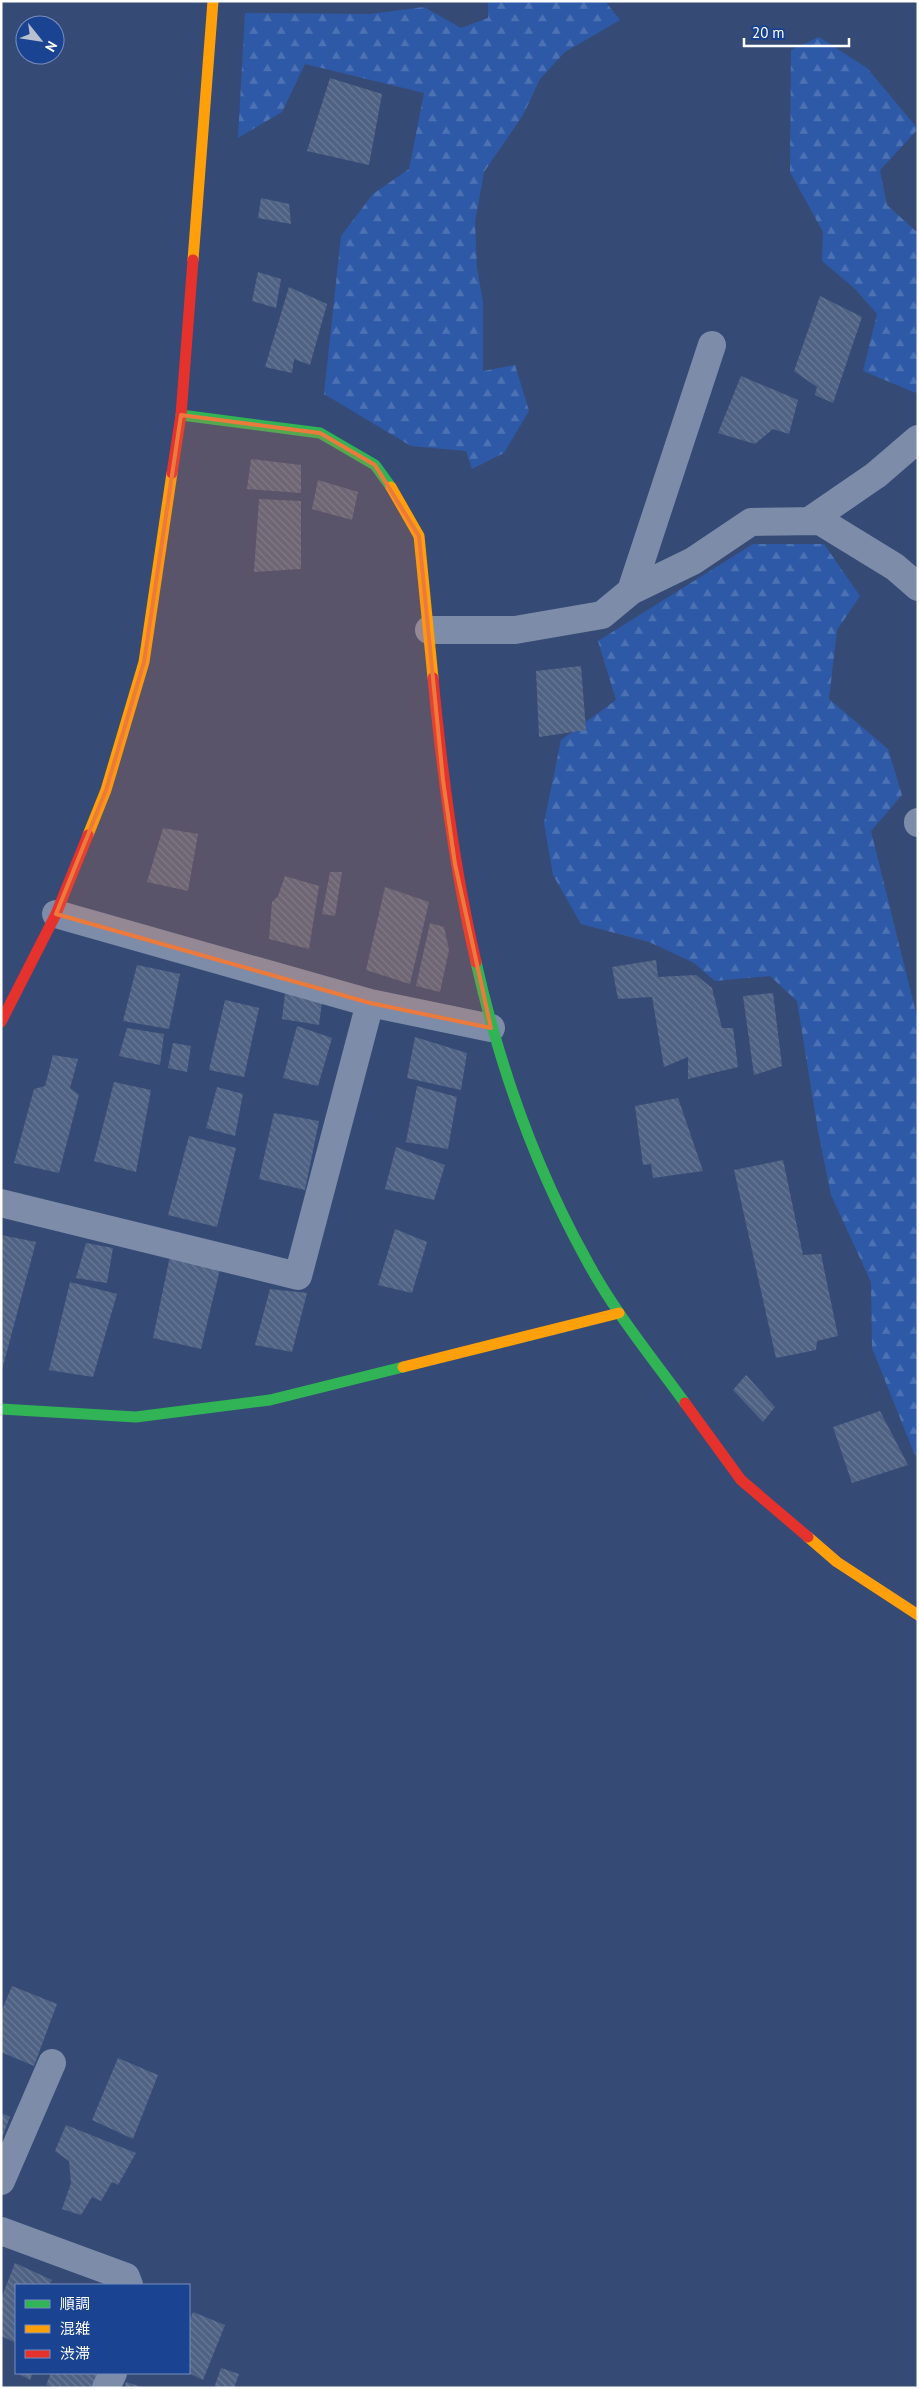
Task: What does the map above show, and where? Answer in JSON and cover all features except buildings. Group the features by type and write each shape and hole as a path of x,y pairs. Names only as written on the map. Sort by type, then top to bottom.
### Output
{"street":[{"path":"1,1022 56,914 106,790 144,662 181,415 213,1"},
{"path":"631,591 712,345"},
{"path":"181,415 320,433 375,465 397,495 419,536 442,780 455,864 490,1028 544,1174 586,1260 619,1313 741,1480 837,1562 918,1615"},
{"path":"809,521 876,475 918,439"},
{"path":"429,630 515,630 602,615 631,591 693,561 751,522 820,521 895,567 918,587"},
{"path":"56,914 370,1003 490,1028"},
{"path":"1,1203 298,1276 370,1003"},
{"path":"1,1409 136,1417 270,1400 619,1313"},
{"path":"1,2181 52,2063"},
{"path":"1,2231 126,2277 129,2284"},
{"path":"106,2388 112,2374"}],"highlighted area":[{"path":"181,415 320,433 375,465 419,536 443,780 455,864 491,1028 370,1003 56,914 106,790 144,662"}],"green space":[{"path":"488,1 605,1 620,20 565,52 540,79 523,115 484,172 475,222 477,268 483,302 483,371 515,365 529,411 504,453 472,469 466,451 411,446 324,394 341,236 373,194 409,169 424,93 305,64 282,112 238,138 245,13 370,14 424,7 461,28 488,18"},
{"path":"819,37 867,68 918,129 880,170 887,205 918,233 918,389 916,393 863,371 877,314 855,289 822,261 823,232 790,172 791,50"},
{"path":"753,544 824,544 860,596 837,630 829,699 888,749 902,795 871,831 918,1021 918,1457 914,1453 872,1348 871,1282 831,1195 818,1131 797,1001 770,976 715,981 694,963 649,942 581,924 553,875 544,823 561,740 616,700 598,641"}],"traffic: fast":[{"path":"181,415 320,433 375,465 391,487"},
{"path":"476,962 507,1077 535,1151 568,1224 608,1296 685,1403"},
{"path":"1,1409 136,1417 270,1400 403,1367"}],"traffic: slow":[{"path":"193,260 213,1"},
{"path":"88,835 106,790 144,662 172,473"},
{"path":"391,487 419,536 433,678"},
{"path":"403,1367 619,1313"},
{"path":"808,1537 837,1562 918,1615"}],"traffic: jam":[{"path":"172,473 181,415 193,260"},
{"path":"433,678 450,820 461,891 476,962"},
{"path":"1,1022 56,914 88,835"},
{"path":"685,1403 741,1480 808,1537"}]}
